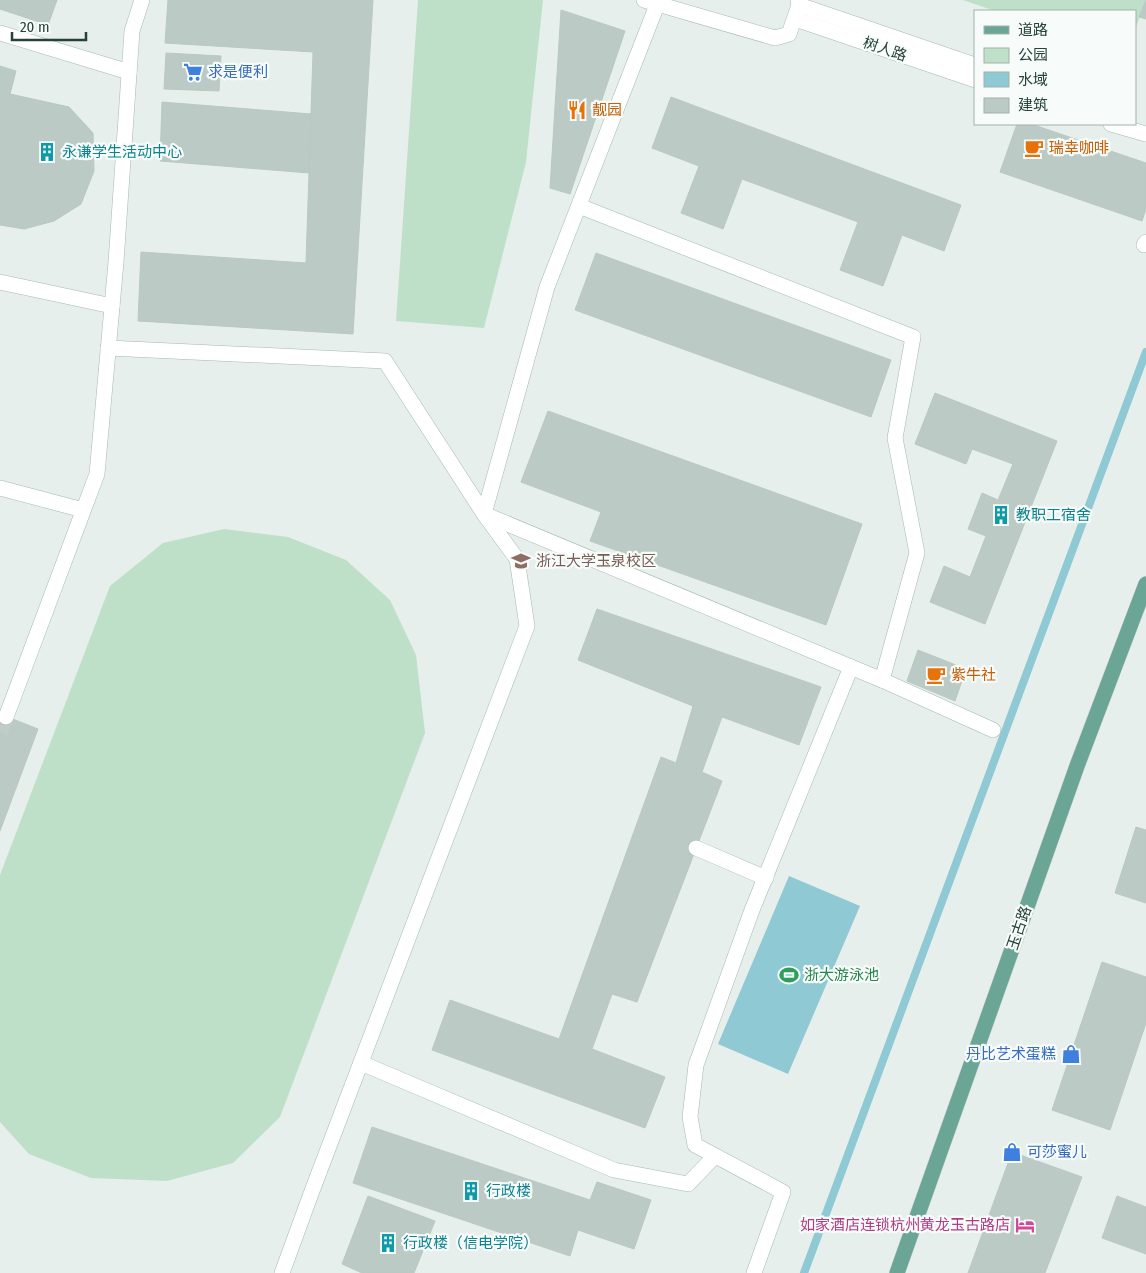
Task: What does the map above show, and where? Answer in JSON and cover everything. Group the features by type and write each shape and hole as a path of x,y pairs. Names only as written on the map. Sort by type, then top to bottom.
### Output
{"main road":[{"name":"玉古路","path":"897,1273 1077,766 1146,584"}],"street":[{"path":"6,717 97,474 112,306 132,31 142,0"},
{"path":"484,514 547,287 579,206 650,2 775,38 789,34 797,8"},
{"name":"树人路","path":"797,8 974,65"},
{"name":"树人路","path":"797,8 974,80"},
{"path":"0,33 129,72"},
{"path":"1114,125 1146,134"},
{"path":"579,206 913,337 895,438 918,553 882,680"},
{"path":"0,282 112,306"},
{"path":"108,348 385,361 484,514 517,559 527,626 282,1273"},
{"path":"0,488 83,510"},
{"path":"484,514 882,680 993,730"},
{"path":"754,1273 784,1192 695,1145 690,1117 696,1065 766,878 851,667"},
{"path":"696,848 766,878"},
{"path":"361,1063 614,1170 688,1184 715,1156"}],"green space":[{"path":"418,0 543,0 526,162 484,328 396,321"},
{"path":"963,0 1146,0 1136,27 1136,10 992,10"},
{"path":"224,529 288,537 346,560 390,600 416,655 425,733 280,1117 233,1163 167,1181 91,1178 29,1154 0,1122 0,875 110,586 163,543"}],"water":[{"name":"浙大游泳池","path":"789,876 860,906 788,1074 718,1044"}],"building":[{"path":"0,0 57,0 48,25 0,9"},
{"path":"168,0 373,0 353,334 138,321 141,252 306,263 313,52 165,43"},
{"path":"1146,0 1146,19 1139,17"},
{"name":"靓园","path":"561,10 625,31 570,194 550,188"},
{"name":"求是便利","path":"166,53 221,56 219,91 164,89"},
{"name":"永谦学生活动中心","path":"0,66 16,71 10,94 69,107 93,133 94,171 81,204 54,221 24,229 0,225"},
{"path":"671,97 961,205 944,251 902,235 883,286 840,270 858,222 742,179 723,229 681,213 699,166 652,148"},
{"path":"162,102 311,114 309,173 160,161"},
{"path":"1017,125 1034,125 1146,163 1146,209 1142,221 1000,172"},
{"path":"596,253 891,360 871,417 575,310"},
{"name":"教职工宿舍","path":"935,393 1057,441 985,624 930,602 944,566 970,577 986,536 968,529 982,493 998,500 1013,464 972,449 966,464 915,444"},
{"path":"548,411 862,524 826,625 590,541 601,512 521,482"},
{"path":"597,609 821,687 799,745 722,717 702,772 722,781 637,1002 612,994 592,1049 665,1077 645,1128 432,1050 450,1000 559,1039 661,757 676,763 693,706 578,660"},
{"name":"紫牛社","path":"918,650 966,669 955,701 907,681"},
{"path":"0,714 38,729 0,831"},
{"path":"1136,827 1146,830 1146,903 1115,893"},
{"path":"1102,962 1146,977 1146,1023 1110,1130 1052,1110"},
{"name":"行政楼","path":"372,1127 590,1200 597,1182 651,1200 634,1249 578,1230 570,1256 353,1183"},
{"name":"如家酒店连锁杭州黄龙玉古路店","path":"1012,1152 1082,1177 1045,1273 968,1273"},
{"name":"行政楼（信电学院）","path":"368,1196 435,1221 414,1273 362,1273 342,1264"},
{"path":"1117,1196 1146,1207 1146,1254 1102,1238"}],"waterway":[{"path":"804,1273 1146,352"}],"tunnel":[{"path":"0,733 6,717"}],"place":[{"name":"求是便利","path":"193,72"},
{"name":"靓园","path":"577,110"},
{"name":"瑞幸咖啡","path":"1034,148"},
{"name":"永谦学生活动中心","path":"47,152"},
{"name":"教职工宿舍","path":"1001,515"},
{"name":"浙江大学玉泉校区","path":"521,561"},
{"name":"紫牛社","path":"936,675"},
{"name":"浙大游泳池","path":"789,975"},
{"name":"丹比艺术蛋糕","path":"1071,1054"},
{"name":"可莎蜜儿","path":"1012,1152"},
{"name":"行政楼","path":"471,1191"},
{"name":"如家酒店连锁杭州黄龙玉古路店","path":"1025,1225"},
{"name":"行政楼（信电学院）","path":"388,1243"}]}
